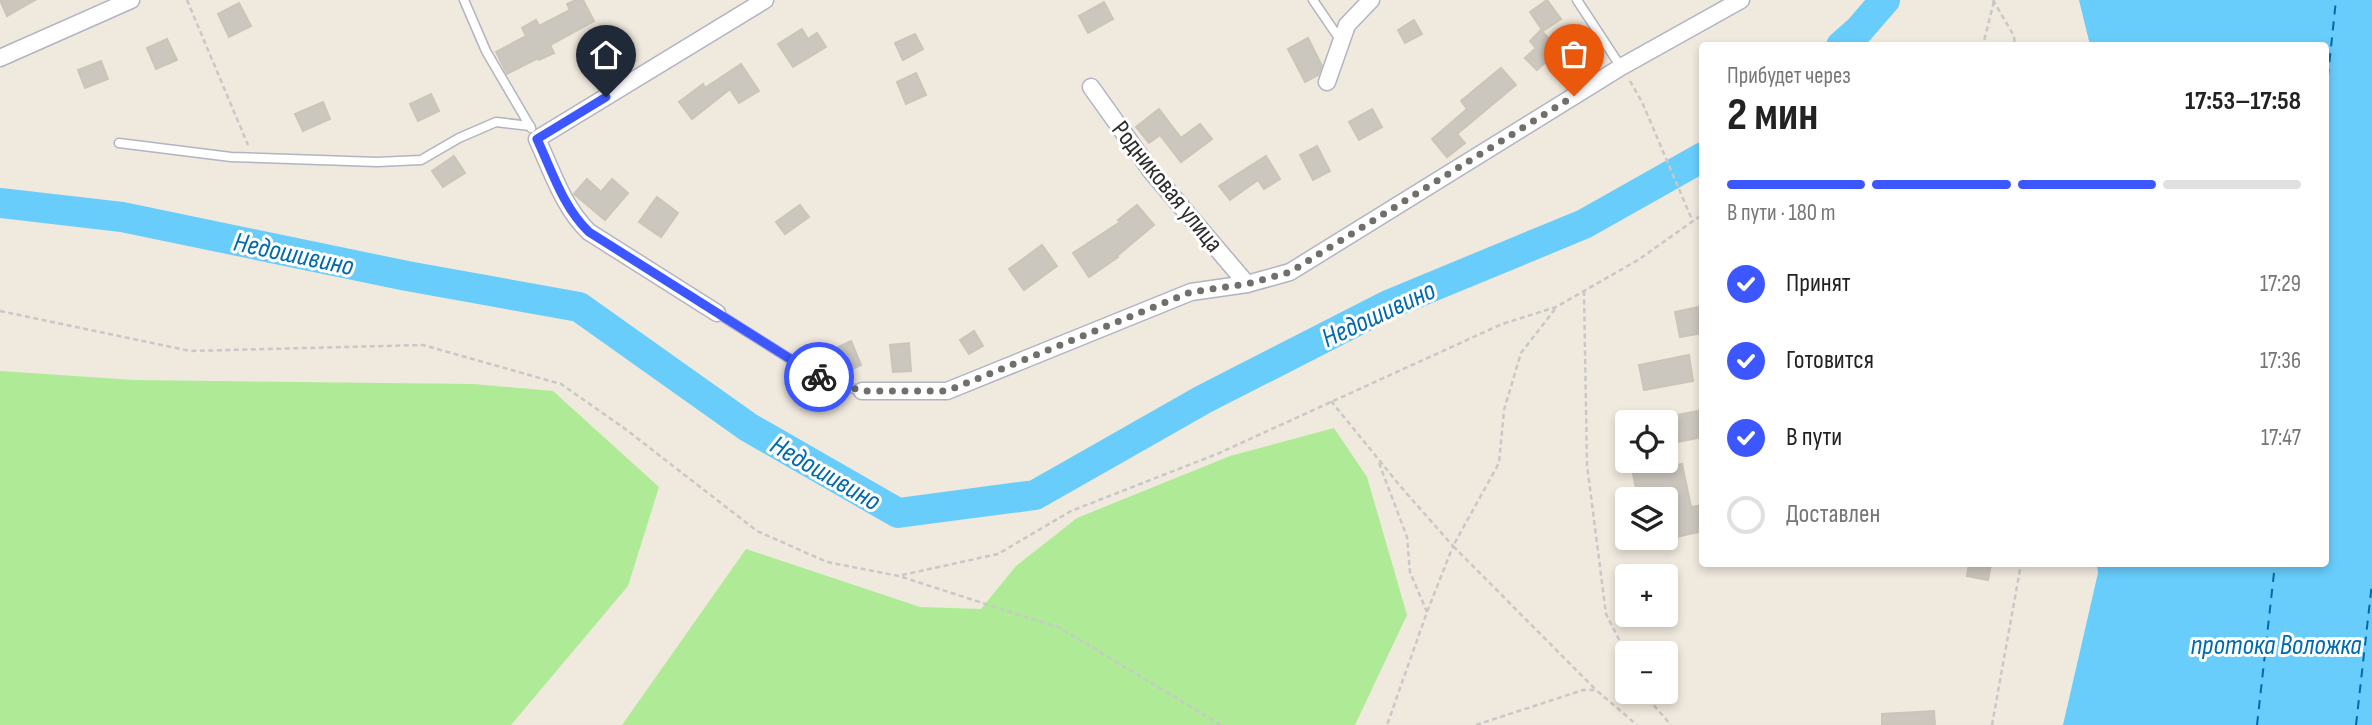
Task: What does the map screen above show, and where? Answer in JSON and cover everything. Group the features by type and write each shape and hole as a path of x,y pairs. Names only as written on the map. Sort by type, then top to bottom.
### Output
{"street":[{"path":"0,58 131,0"},
{"path":"717,313 589,232 577,220 565,201 534,133 765,0"},
{"path":"1327,82 1347,25 1371,0"},
{"name":"Родниковая улица","path":"862,391 947,391 1191,292 1247,284 1290,272 1622,67 1741,0"},
{"name":"Родниковая улица","path":"1091,87 1151,171 1247,284"}],"lane":[{"path":"464,0 486,51 534,133"},
{"path":"1313,0 1341,41"},
{"path":"1577,0 1622,67"},
{"path":"119,143 254,158 377,162 421,160 459,138 496,122 534,133"},
{"path":"717,313 825,381 862,391"}],"path":[{"path":"187,0 254,158"},
{"path":"1982,42 1993,1"},
{"path":"1993,1 2014,36 2015,42"},
{"path":"1622,67 1642,102 1693,222"},
{"path":"899,576 998,554 1071,511 1217,454 1503,324 1556,307 1638,260 1699,217"},
{"path":"1584,291 1587,465 1606,614 1620,641"},
{"path":"1387,725 1453,546 1499,463 1504,410 1521,353 1556,307"},
{"path":"0,312 190,351 423,345 561,384 624,428 757,531 827,562 899,576 1060,628 1221,725"},
{"path":"1331,401 1377,459 1453,546 1596,690 1636,725"},
{"path":"1377,459 1407,537 1410,572 1427,612"},
{"path":"1992,725 2020,567"},
{"path":"1476,725 1583,690 1596,690"},
{"path":"1653,704 1671,725"}],"green space":[{"path":"0,371 134,380 473,384 553,391 659,487 628,586 511,725 0,725"},
{"path":"1334,428 1367,477 1407,615 1355,725 622,725 746,549 920,607 981,609 1016,566 1077,518 1230,456"}],"water":[{"name":"протока Воложка","path":"2079,0 2372,0 2372,725 2063,725 2097,567 2329,567 2329,42 2089,42"}],"building":[{"path":"0,0 35,0 7,16"},
{"path":"583,0 594,21 550,45 554,53 507,74 496,52 526,36 522,28 536,20 539,26 570,10 567,4"},
{"path":"1547,0 1561,19 1543,31 1530,12"},
{"path":"1104,2 1113,19 1088,33 1079,16"},
{"path":"239,3 251,26 229,37 218,14"},
{"path":"1414,20 1422,34 1405,43 1398,30"},
{"path":"802,29 808,39 817,33 826,47 793,67 778,44"},
{"path":"1541,30 1559,50 1537,70 1525,58 1536,48 1530,41"},
{"path":"915,34 923,49 903,60 895,43"},
{"path":"1308,38 1322,66 1318,75 1305,82 1288,49"},
{"path":"167,39 177,60 156,69 147,48"},
{"path":"101,61 108,79 85,88 78,70"},
{"path":"741,64 759,91 739,103 730,89 692,119 679,102 703,84 705,88"},
{"path":"1501,68 1516,85 1457,134 1465,143 1447,157 1432,139 1467,109 1461,101"},
{"path":"916,73 926,95 906,104 897,82"},
{"path":"431,94 439,111 418,121 410,104"},
{"path":"323,102 330,119 303,131 295,114"},
{"path":"1159,109 1181,138 1200,124 1212,139 1181,162 1160,135 1149,143 1136,127"},
{"path":"1372,109 1382,127 1359,140 1349,122"},
{"path":"1317,146 1330,171 1313,180 1300,155"},
{"path":"454,156 465,173 443,187 432,171"},
{"path":"1266,156 1280,179 1264,189 1258,180 1230,200 1219,186"},
{"path":"587,179 601,192 612,179 628,193 605,220 574,194"},
{"path":"657,197 678,213 661,237 639,222"},
{"path":"800,205 809,217 785,234 776,222"},
{"path":"1137,205 1154,225 1118,257 1089,277 1073,253 1120,222 1118,220"},
{"path":"1042,245 1057,266 1024,290 1009,269"},
{"path":"1699,307 1699,334 1680,337 1675,312"},
{"path":"974,331 983,346 969,354 960,340"},
{"path":"851,341 861,365 844,373 834,349"},
{"path":"909,343 911,371 893,372 890,345"},
{"path":"1689,355 1693,381 1644,390 1639,365"},
{"path":"1699,411 1699,438 1678,442 1678,415"},
{"path":"1682,464 1691,507 1699,506 1699,532 1678,537 1678,487 1636,487 1633,474 1678,473 1678,465"},
{"path":"1968,567 1990,567 1988,580 1967,576"},
{"path":"1934,711 1935,725 1882,725 1882,714"}],"waterway":[{"name":"Недошивино","path":"1846,42 1885,0"},
{"name":"Недошивино","path":"0,203 122,217 407,276 579,307 748,427 898,513 1035,495 1204,399 1388,305 1584,224 1699,159"}],"ferry route":[{"path":"2329,66 2336,0"},
{"path":"2257,725 2275,567"},
{"path":"2356,725 2372,583"}],"way so far":[{"path":"819,377 862,391 947,391 1191,292 1247,284 1290,272 1574,96"}],"route":[{"path":"606,97 537,139 565,201 577,220 589,232 819,377"}]}
